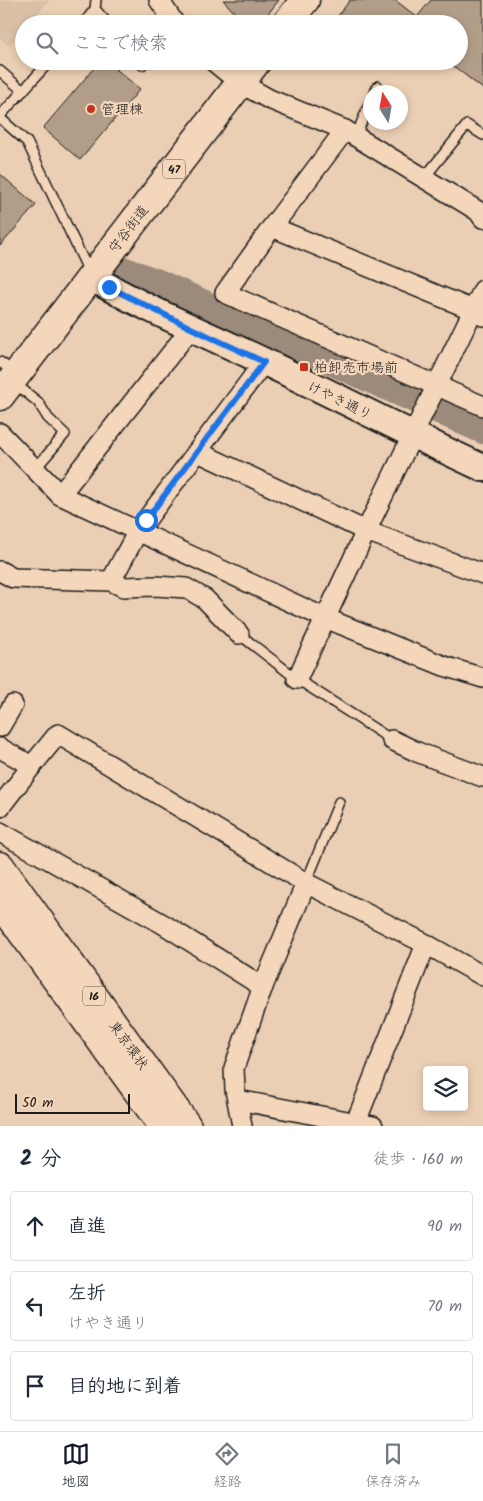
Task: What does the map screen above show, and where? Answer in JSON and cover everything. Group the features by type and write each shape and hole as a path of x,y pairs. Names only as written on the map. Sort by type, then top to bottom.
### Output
{"main road":[{"path":"293,15 304,0"},
{"name":"守谷街道","path":"7,378 91,277 250,70"},
{"name":"東京環状","path":"0,866 188,1126"},
{"name":"東京環状","path":"0,902 163,1126"}],"street":[{"path":"159,0 169,15"},
{"path":"224,70 240,83 269,99 351,133 478,211 483,218"},
{"path":"351,133 272,227 225,293 483,406"},
{"path":"272,227 478,313"},
{"name":"けやき通り","path":"91,277 412,436 483,468"},
{"path":"297,679 436,386 478,313 483,290"},
{"path":"60,495 191,328"},
{"path":"111,581 138,531 264,362"},
{"path":"0,433 60,495 325,618 444,666 483,678"},
{"path":"198,452 366,531 483,574"},
{"path":"0,571 21,582 111,581 123,587 156,586 186,588 204,599 240,634"},
{"path":"0,727 13,705"},
{"path":"0,807 58,734 306,884 426,944 483,976"},
{"path":"392,740 417,752 483,777"},
{"path":"0,748 31,767"},
{"path":"0,832 163,924 263,987"},
{"path":"242,1126 234,1068 263,987 306,884"},
{"path":"238,1100 365,1124 426,944"}],"lane":[{"path":"88,15 95,4 102,15"},
{"path":"42,70 0,117 27,142 91,277"},
{"path":"0,71 23,91"},
{"path":"351,133 363,113"},
{"path":"424,178 467,125 483,135"},
{"path":"7,378 38,402 48,418 65,434 35,469"},
{"path":"240,634 297,679 392,740"},
{"path":"306,884 340,802"}],"shaded area":[{"path":"0,0 50,0 37,15 15,15 15,39 9,46 0,38"}],"building":[{"path":"223,0 279,0 267,15 237,15"},
{"path":"350,0 395,0 414,15 339,15"},
{"path":"431,0 483,0 483,89 459,70 468,70 468,15 419,15"},
{"name":"管理棟","path":"92,70 117,70 140,89 80,160 43,128"},
{"path":"0,174 36,205 0,246"}],"waterway":[{"path":"122,270 158,283 483,430"}],"place":[{"name":"管理棟","path":"91,109"},
{"name":"柏卸売市場前","path":"304,367"}],"route":[{"path":"109,287 264,362 146,520"}]}
